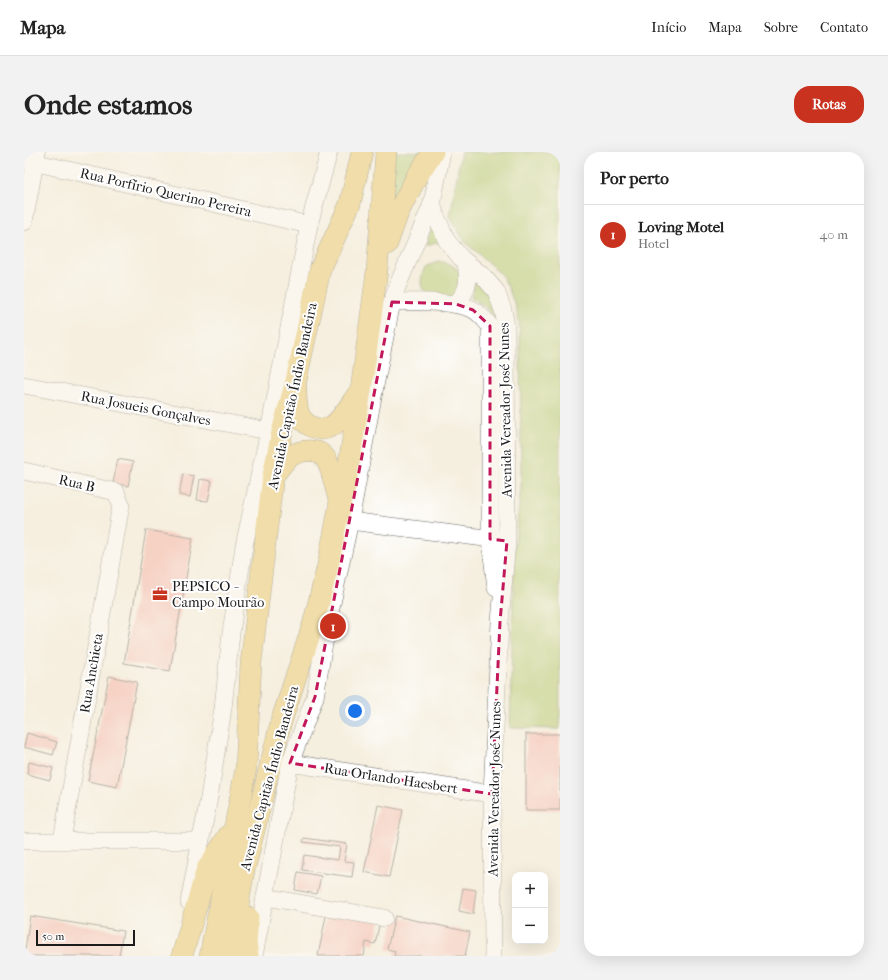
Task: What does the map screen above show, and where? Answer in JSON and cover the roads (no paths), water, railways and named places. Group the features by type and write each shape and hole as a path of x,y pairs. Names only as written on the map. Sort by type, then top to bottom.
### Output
{"main road":[{"name":"Avenida Capitão Índio Bandeira","path":"210,956 246,768 251,663 273,476 282,432 296,381 320,270 350,204 362,152"},
{"name":"Avenida Capitão Índio Bandeira","path":"230,956 243,875 281,722 313,625 328,565 345,512 344,486 361,390 377,271 386,152"},
{"path":"377,271 398,213 416,176 433,152"},
{"path":"296,381 296,404 299,416 311,428 321,429 330,427 339,420 361,390"},
{"path":"273,476 290,457 309,450 317,452 327,460 345,512"},
{"path":"182,956 207,869 235,826"},
{"path":"243,875 248,890 246,943 248,956"}],"street":[{"path":"182,956 190,894 209,798 244,546 269,431 309,225 329,152"},
{"path":"254,956 290,763 315,697 345,512 375,386 392,302 432,204 442,152"},
{"path":"24,222 32,158"},
{"name":"Rua Porfírio Querino Pereira","path":"32,158 309,225"},
{"name":"Avenida Vereador José Nunes","path":"432,204 447,241 466,263 483,276 496,291 503,310 506,326 507,541 500,622 492,794 492,956"},
{"path":"456,304 468,286 466,263"},
{"name":"Avenida Vereador José Nunes","path":"392,302 456,304 473,310 482,316 490,326 490,539 500,622"},
{"name":"Rua Josueis Gonçalves","path":"24,385 269,431"},
{"name":"Rua B","path":"24,471 116,492 121,505"},
{"name":"Rua Anchieta","path":"62,840 121,505"},
{"path":"345,512 507,541"},
{"name":"Rua Orlando Haesbert","path":"290,763 492,794"},
{"path":"24,841 200,841"},
{"path":"265,897 384,918"}],"place":[{"name":"PEPSICO - Campo Mourão","path":"160,594"},
{"name":"Loving Motel","path":"333,626"}]}
